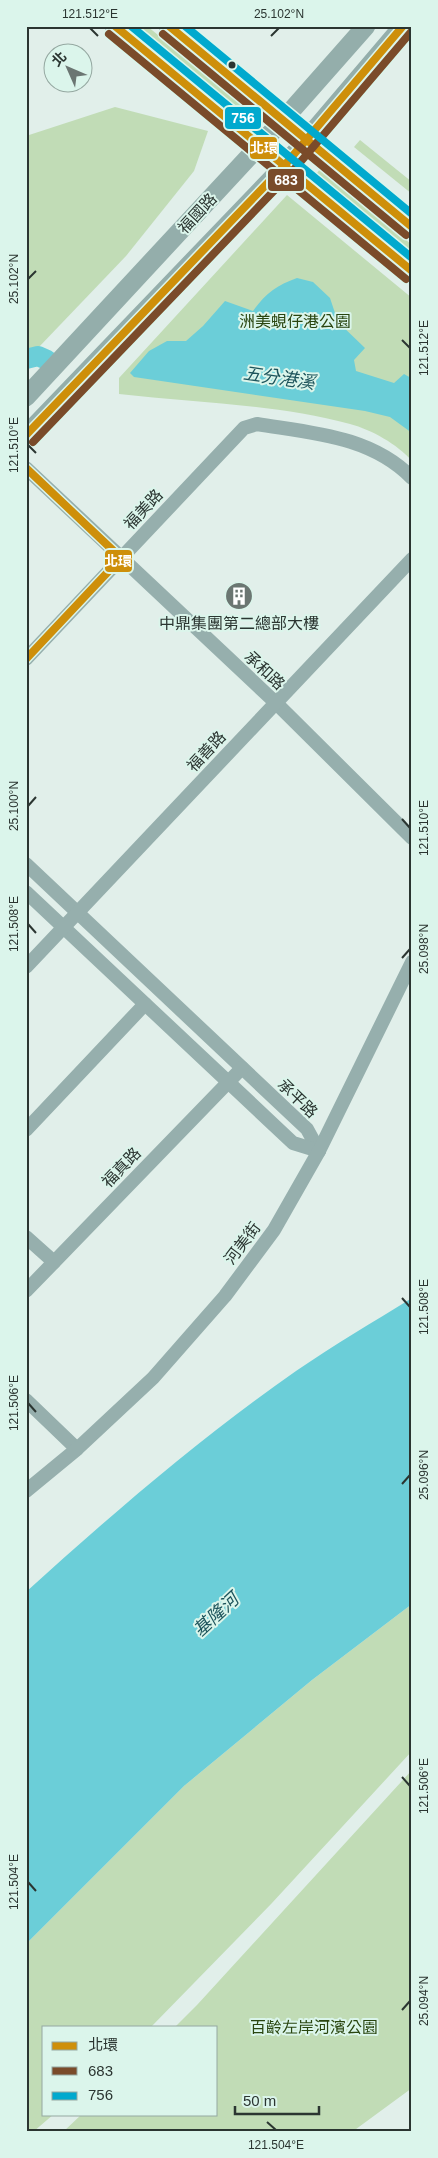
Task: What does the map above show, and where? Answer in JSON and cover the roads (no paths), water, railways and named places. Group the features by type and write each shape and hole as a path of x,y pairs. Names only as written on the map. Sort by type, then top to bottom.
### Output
{"main road":[{"path":"116,26 412,271"},
{"path":"169,26 308,139 412,227"}],"street":[{"name":"福國路","path":"26,435 284,166 403,26"},
{"name":"福國路","path":"26,397 283,120 364,27"},
{"name":"福美路","path":"26,658 244,428 257,424 341,438 362,445 388,459 412,478"},
{"name":"承和路","path":"26,468 276,703 412,838"},
{"name":"福善路","path":"26,967 412,559"},
{"name":"承平路","path":"26,864 307,1129 319,1151"},
{"path":"26,892 293,1143 319,1151"},
{"name":"河美街","path":"26,1491 77,1448 153,1378 224,1296 274,1230 319,1151 412,962"},
{"path":"26,1130 145,1004"},
{"name":"福真路","path":"26,1291 242,1068"},
{"path":"26,1236 54,1262"},
{"path":"26,1400 77,1448"}],"water":[{"path":"297,278 313,282 330,298 338,322 365,348 354,360 356,371 394,383 404,374 411,378 412,433 390,417 365,411 134,377 130,373 149,351 167,341 186,341 203,326 225,301 253,311 272,291"},
{"name":"基隆河","path":"412,1298 412,1604 312,1680 184,1786 26,1944 26,1592 124,1505 226,1422 310,1361"}],"waterway":[{"path":"26,369 38,356"},
{"name":"五分港溪","path":"26,359 38,356 47,360"}],"place":[{"name":"中鼎集團第二總部大樓","path":"239,596"}],"park label":[{"name":"洲美蜆仔港公園","path":"295,321"},
{"name":"百齡左岸河濱公園","path":"314,2027"}]}
